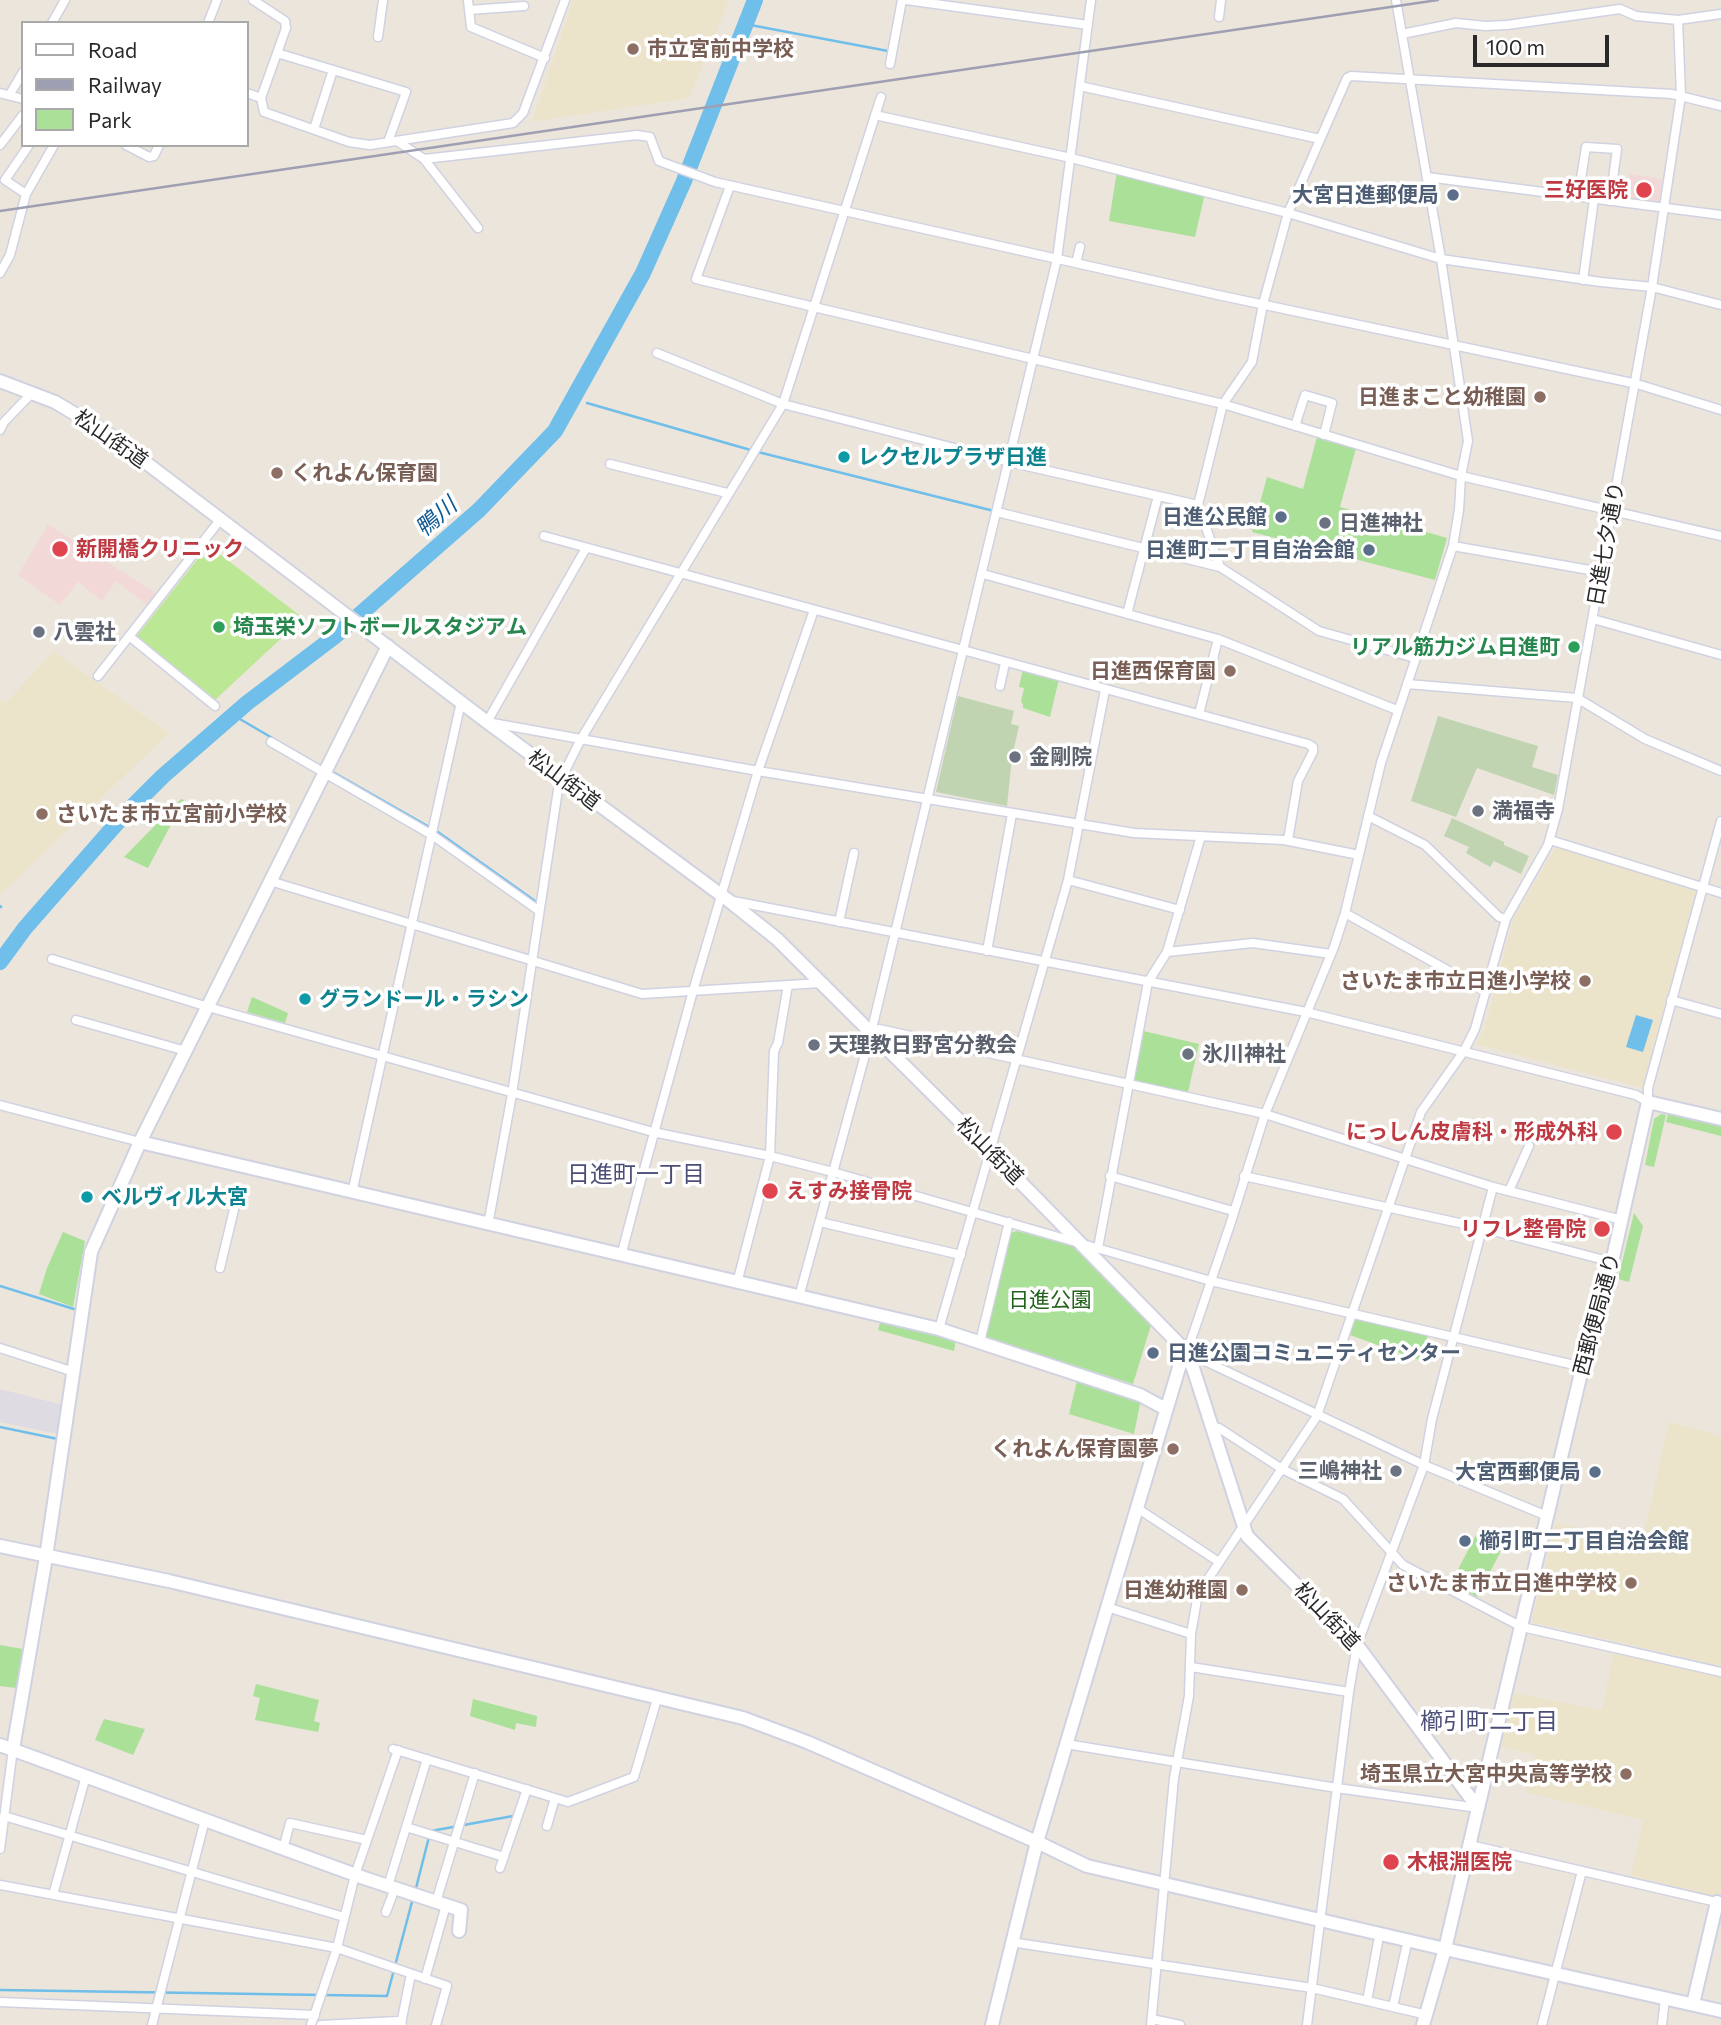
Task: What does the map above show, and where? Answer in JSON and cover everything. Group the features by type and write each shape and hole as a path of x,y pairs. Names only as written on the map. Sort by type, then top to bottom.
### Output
{"street":[{"path":"53,21 65,0"},
{"path":"209,21 217,0"},
{"path":"378,37 383,0"},
{"path":"468,0 471,27 545,58"},
{"path":"259,2 285,21 286,28 261,97 264,112 349,142 370,145 513,123 523,113 565,0"},
{"path":"890,64 904,0 1088,25"},
{"path":"799,1297 871,1033 1057,259 1091,0"},
{"path":"1219,17 1221,0"},
{"path":"992,2025 1037,1842 1184,1351 1189,1346 1265,1114 1331,954 1345,913 1397,710 1453,546 1468,441 1441,259 1396,0"},
{"path":"468,10 524,6"},
{"path":"1402,34 1456,23 1507,25 1620,9 1636,16 1678,20 1721,14"},
{"name":"日進七夕通り","path":"1151,2022 1177,1762 1189,1699 1191,1634 1198,1594 1317,1416 1421,1112 1464,1051 1475,1029 1506,919 1550,839 1558,808 1653,287 1681,95 1678,20"},
{"path":"277,53 406,92 392,142"},
{"path":"314,130 333,70"},
{"path":"10,94 21,75"},
{"path":"1220,567 1198,505 1223,404 1252,362 1263,304 1288,213 1347,78 1410,79 1681,95 1721,106"},
{"path":"1080,86 1320,139"},
{"path":"0,93 21,98"},
{"path":"248,93 261,97"},
{"path":"488,1225 512,1094 538,911 561,778 679,572 783,404 881,97"},
{"path":"875,115 1071,158 1288,213 1441,259 1583,280 1653,287 1721,305"},
{"path":"0,145 21,118"},
{"path":"424,159 637,135 650,137 659,161 730,186 1453,346 1637,384 1721,410"},
{"path":"392,142 424,159 478,228"},
{"path":"26,194 5,180 28,147"},
{"path":"0,273 10,255 26,194 53,147"},
{"path":"130,147 149,157 154,156 158,147"},
{"path":"1578,197 1586,147 1617,149 1610,201"},
{"path":"1427,177 1721,215"},
{"path":"730,186 696,279 1223,404 1461,476 1721,536"},
{"path":"1583,280 1594,199"},
{"path":"1076,263 1080,247"},
{"path":"657,353 783,404 1009,462 1198,505"},
{"name":"松山街道","path":"0,381 90,421 778,939 990,1151 1184,1351 1194,1368 1243,1528 1252,1542 1357,1645 1478,1808"},
{"path":"0,430 4,422 32,393"},
{"path":"1296,426 1305,395 1332,403 1324,435"},
{"path":"610,464 727,493"},
{"path":"1127,614 1158,496"},
{"path":"997,512 1220,567 1319,631 1415,657"},
{"path":"98,676 220,520"},
{"path":"544,536 1313,747 1298,781 1288,840"},
{"path":"1453,546 1601,572"},
{"path":"586,548 487,722 758,771 1134,833 1288,840 1359,855"},
{"path":"983,574 1218,639 1397,710"},
{"path":"621,1256 653,1132 693,991 725,898 758,771 814,610"},
{"path":"1593,619 1721,655"},
{"path":"129,636 215,706"},
{"path":"1199,714 1218,639"},
{"path":"0,1849 13,1749 46,1557 93,1247 140,1142 388,646"},
{"path":"999,685 1005,663"},
{"path":"1407,684 1577,698 1645,739 1721,771"},
{"path":"939,1329 1068,880 1105,690"},
{"path":"352,1193 461,702"},
{"path":"271,742 432,835 538,911"},
{"path":"987,951 1012,814"},
{"path":"1368,816 1425,845 1499,917 1506,919"},
{"name":"西郵便局通り","path":"1478,1808 1594,1318 1622,1220 1648,1102 1648,1088 1721,821"},
{"path":"1098,1248 1148,982 1167,952 1201,836"},
{"path":"1550,839 1721,893"},
{"path":"839,922 854,853"},
{"path":"1068,880 1180,910"},
{"path":"270,881 642,994 821,983"},
{"path":"725,898 1306,1012 1721,1119"},
{"path":"1345,913 1485,991"},
{"path":"1167,952 1253,943 1331,954"},
{"path":"52,959 208,1007 512,1094 653,1132 833,1172 1211,1281 1583,1367"},
{"path":"737,1283 770,1156 774,1051 778,1043 788,985"},
{"path":"1671,1000 1721,1014"},
{"path":"76,1020 186,1051"},
{"path":"871,1033 879,1030 1265,1114 1493,1187 1622,1220"},
{"path":"0,1105 352,1193 939,1329 1140,1395 1166,1409"},
{"path":"1509,1191 1530,1146"},
{"path":"1110,1176 1233,1212"},
{"path":"1244,1176 1482,1228 1612,1262"},
{"path":"1307,2025 1357,1645 1424,1465 1432,1419 1493,1187"},
{"path":"220,1268 237,1197"},
{"path":"820,1222 961,1255"},
{"path":"980,1342 1009,1222"},
{"path":"0,1348 74,1372"},
{"path":"1184,1351 1424,1465 1547,1516"},
{"path":"1211,1427 1219,1428 1282,1469 1343,1499 1403,1564 1522,1627 1721,1672"},
{"path":"1137,1508 1219,1562"},
{"path":"0,1546 169,1581 743,1718 807,1742 1087,1866 1721,2011"},
{"path":"1107,1607 1191,1634"},
{"path":"1191,1667 1349,1692"},
{"path":"311,2025 337,1948 355,1875 395,1749 568,1802 634,1777 657,1699"},
{"path":"1012,1942 1312,1989 1393,2007 1425,2020 1445,1949 1478,1808 1066,1744"},
{"path":"0,1745 355,1875 461,1910 459,1931"},
{"path":"386,1912 406,1827 427,1759"},
{"path":"425,1979 455,1840 475,1773"},
{"path":"53,1895 86,1776"},
{"path":"500,1868 527,1789"},
{"path":"547,1826 555,1798"},
{"path":"4,1816 344,1917"},
{"path":"152,2025 205,1820"},
{"path":"283,1849 290,1823 366,1840"},
{"path":"406,1827 504,1857"},
{"path":"1469,1845 1719,1902 1693,2004"},
{"path":"1542,2025 1582,1871"},
{"path":"0,1885 337,1948 447,1986 436,2025"},
{"path":"1367,2001 1378,1942"},
{"path":"1393,2007 1406,1948"},
{"path":"321,2025 398,2021 401,2024 411,1974"},
{"path":"1662,2025 1665,1998"},
{"path":"0,2002 315,2015"},
{"path":"1151,2022 1180,2025"}],"shaded area":[{"name":"市立宮前中学校","path":"573,0 729,0 689,98 532,122"},
{"name":"三好医院","path":"1630,174 1662,179 1659,204 1627,200"},
{"name":"新開橋クリニック","path":"48,524 157,594 149,606 116,581 102,601 78,582 60,605 18,575"},
{"name":"さいたま市立宮前小学校","path":"53,651 169,733 0,895 0,701 8,701"},
{"name":"さいたま市立日進小学校","path":"1557,845 1695,889 1643,1088 1476,1044 1484,1030 1514,918"},
{"path":"0,1389 63,1405 58,1434 0,1422"},
{"name":"さいたま市立日進中学校","path":"1669,1422 1721,1436 1721,1666 1532,1622 1556,1523 1642,1543"},
{"name":"埼玉県立大宮中央高等学校","path":"1614,1651 1721,1675 1721,1897 1631,1876 1643,1820 1525,1792 1535,1755 1500,1746 1513,1693 1602,1710"}],"green space":[{"path":"1117,171 1205,193 1195,237 1109,221"},
{"path":"1317,437 1356,448 1340,507 1447,538 1435,580 1252,532 1267,477 1303,489"},
{"name":"埼玉栄ソフトボールスタジアム","path":"217,552 303,618 215,700 136,637 201,555"},
{"path":"1023,669 1059,679 1050,717 1023,708 1021,702 1024,688 1019,687"},
{"path":"958,696 1014,711 1011,724 1019,726 1012,757 1007,806 936,792"},
{"path":"1438,716 1538,746 1532,767 1558,775 1554,795 1477,768 1456,817 1411,801"},
{"path":"181,799 184,800 148,868 124,857"},
{"path":"1452,818 1529,856 1521,874 1494,861 1490,867 1466,853 1469,847 1444,836"},
{"path":"252,997 288,1013 285,1023 247,1012"},
{"path":"1139,1030 1199,1044 1187,1096 1129,1083"},
{"path":"1669,1111 1721,1123 1721,1136 1666,1122"},
{"path":"1661,1114 1666,1115 1654,1167 1645,1165 1654,1119"},
{"path":"1634,1213 1643,1226 1629,1282 1618,1279"},
{"name":"日進公園","path":"1017,1231 1076,1247 1151,1325 1133,1384 985,1335 1010,1233"},
{"path":"63,1232 85,1241 73,1307 39,1294"},
{"path":"1355,1316 1428,1334 1422,1361 1350,1335"},
{"path":"881,1319 956,1339 954,1351 878,1330"},
{"path":"1077,1381 1138,1400 1140,1404 1134,1434 1069,1414"},
{"path":"1477,1533 1503,1547 1477,1597 1451,1583"},
{"path":"0,1645 23,1649 16,1688 0,1686"},
{"path":"256,1684 319,1700 314,1721 320,1723 318,1732 255,1720 260,1698 253,1696"},
{"path":"473,1699 537,1716 536,1727 516,1723 515,1730 470,1716"},
{"path":"104,1719 145,1729 133,1755 95,1740"}],"water":[{"path":"1636,1015 1653,1020 1643,1052 1626,1047"}],"waterway":[{"name":"鴨川","path":"0,962 25,928 124,815 163,776 247,703 334,637 479,510 555,431 643,273 684,181 755,0"},
{"path":"745,24 888,51"},
{"path":"587,403 754,451 994,511"},
{"path":"233,715 322,767"},
{"path":"331,771 438,832 535,901"},
{"path":"0,1286 77,1310"},
{"path":"0,1427 58,1439"},
{"path":"431,1831 513,1816"},
{"path":"415,1892 429,1837"},
{"path":"0,1990 387,1996 413,1898"}],"railway":[{"path":"0,211 1438,0"}],"place":[{"name":"市立宮前中学校","path":"633,49"},
{"name":"三好医院","path":"1644,190"},
{"name":"大宮日進郵便局","path":"1453,195"},
{"name":"日進まこと幼稚園","path":"1540,397"},
{"name":"レクセルプラザ日進","path":"844,457"},
{"name":"くれよん保育園","path":"277,473"},
{"name":"日進公民館","path":"1281,517"},
{"name":"日進神社","path":"1325,523"},
{"name":"新開橋クリニック","path":"60,549"},
{"name":"日進町二丁目自治会館","path":"1369,550"},
{"name":"埼玉栄ソフトボールスタジアム","path":"219,627"},
{"name":"八雲社","path":"39,632"},
{"name":"リアル筋力ジム日進町","path":"1574,647"},
{"name":"日進西保育園","path":"1230,671"},
{"name":"金剛院","path":"1015,757"},
{"name":"満福寺","path":"1478,811"},
{"name":"さいたま市立宮前小学校","path":"42,814"},
{"name":"さいたま市立日進小学校","path":"1585,981"},
{"name":"グランドール・ラシン","path":"305,999"},
{"name":"天理教日野宮分教会","path":"814,1045"},
{"name":"氷川神社","path":"1188,1054"},
{"name":"にっしん皮膚科・形成外科","path":"1614,1132"},
{"name":"えすみ接骨院","path":"770,1191"},
{"name":"ベルヴィル大宮","path":"87,1197"},
{"name":"リフレ整骨院","path":"1602,1229"},
{"name":"日進公園コミュニティセンター","path":"1153,1353"},
{"name":"くれよん保育園夢","path":"1173,1449"},
{"name":"三嶋神社","path":"1396,1471"},
{"name":"大宮西郵便局","path":"1595,1472"},
{"name":"櫛引町二丁目自治会館","path":"1465,1541"},
{"name":"さいたま市立日進中学校","path":"1631,1583"},
{"name":"日進幼稚園","path":"1242,1590"},
{"name":"埼玉県立大宮中央高等学校","path":"1626,1774"},
{"name":"木根淵医院","path":"1391,1862"}],"district":[{"name":"日進町一丁目","path":"636,1174"},
{"name":"櫛引町二丁目","path":"1489,1721"}]}
